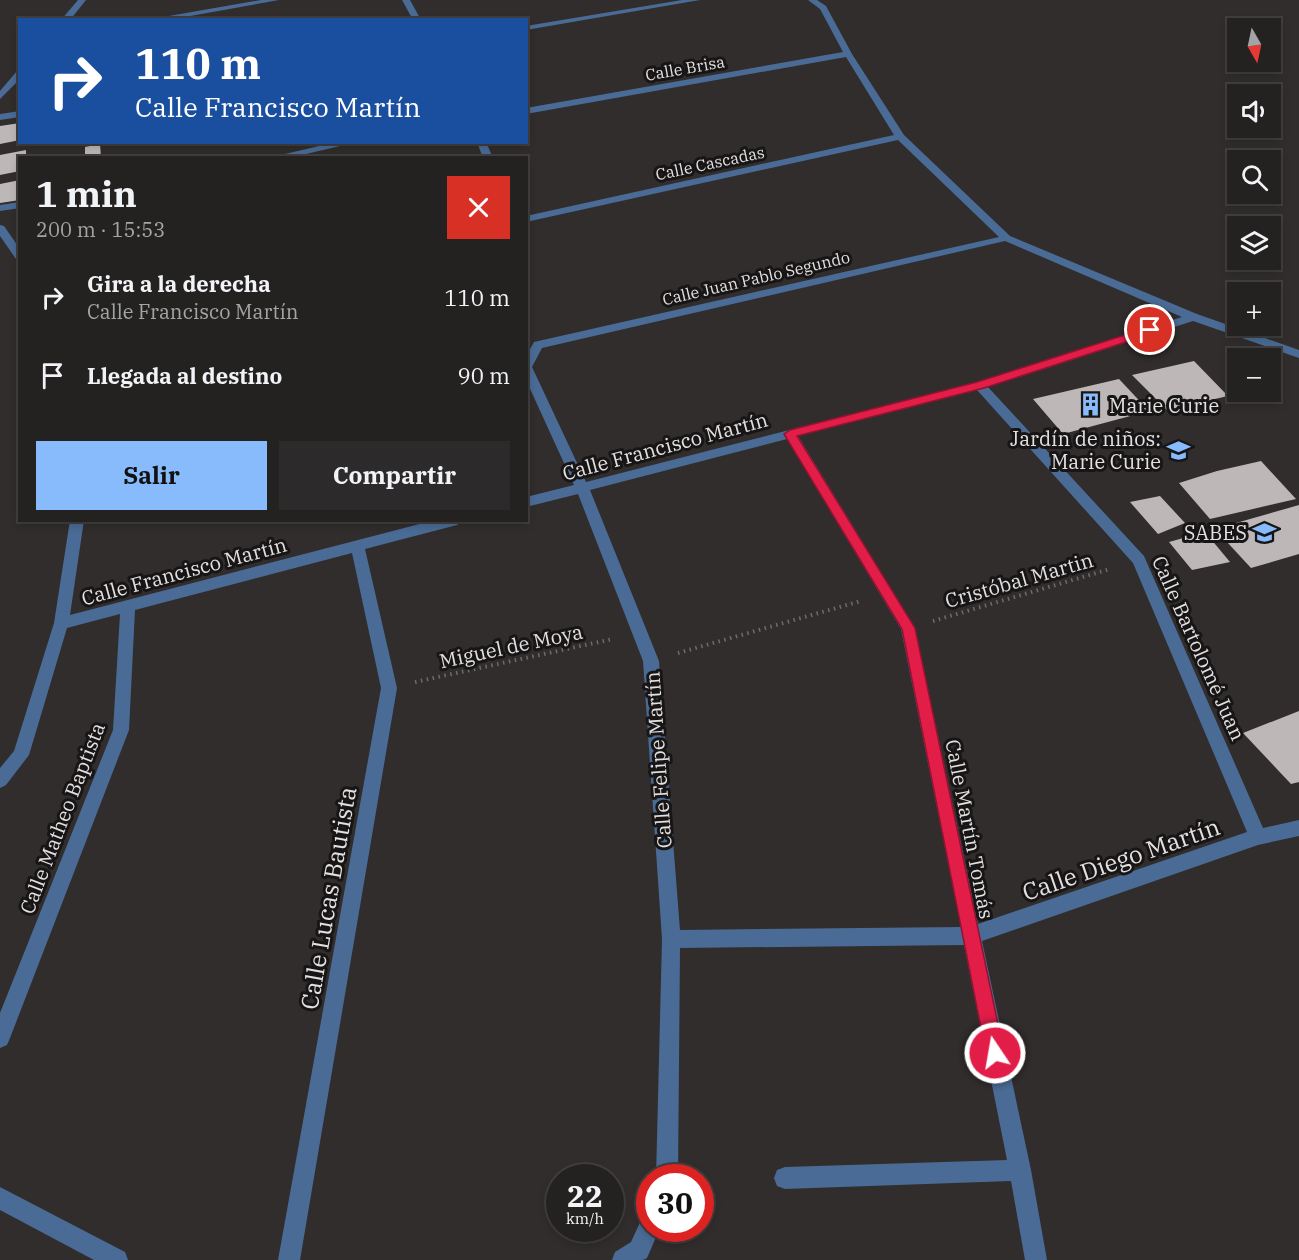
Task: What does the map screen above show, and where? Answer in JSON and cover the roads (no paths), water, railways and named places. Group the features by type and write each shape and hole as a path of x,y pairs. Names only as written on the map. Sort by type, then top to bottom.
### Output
{"street":[{"path":"67,18 82,0"},
{"path":"162,18 275,0"},
{"path":"406,0 416,18"},
{"path":"528,28 696,0"},
{"path":"812,0 823,8 848,54 900,136 1006,238 1193,317 1299,354"},
{"name":"Calle Brisa","path":"528,111 848,54"},
{"path":"0,96 18,75"},
{"path":"0,117 18,114"},
{"name":"Calle Cascadas","path":"528,219 900,136"},
{"path":"282,156 343,144"},
{"path":"0,208 18,205"},
{"path":"0,228 18,254"},
{"name":"Calle Juan Pablo Segundo","path":"528,366 538,345 1006,238"},
{"name":"Calle Francisco Martín","path":"528,502 980,385 1193,317"},
{"name":"Calle Felipe Martín","path":"528,370 582,488 651,661 671,939 667,1164"},
{"name":"Calle Bartolomé Juan","path":"980,385 1139,560 1258,837"},
{"name":"Calle Martín Tomás","path":"790,434 908,628 1020,1170 1036,1260"},
{"path":"0,780 21,755 61,623 77,522"},
{"name":"Calle Francisco Martín","path":"61,623 449,522"},
{"name":"Calle Lucas Bautista","path":"289,1260 389,688 357,546"},
{"name":"Calle Matheo Baptista","path":"0,1038 121,730 128,606"},
{"name":"Calle Diego Martín","path":"671,939 970,936 1258,837 1299,828"},
{"path":"785,1178 1020,1170"},
{"path":"0,1198 117,1260"},
{"path":"631,1255 640,1242"}],"place":[{"name":"Marie Curie","path":"1091,405"},
{"name":"Jardín de niños: Marie Curie","path":"1179,450"},
{"name":"SABES","path":"1265,532"}]}
